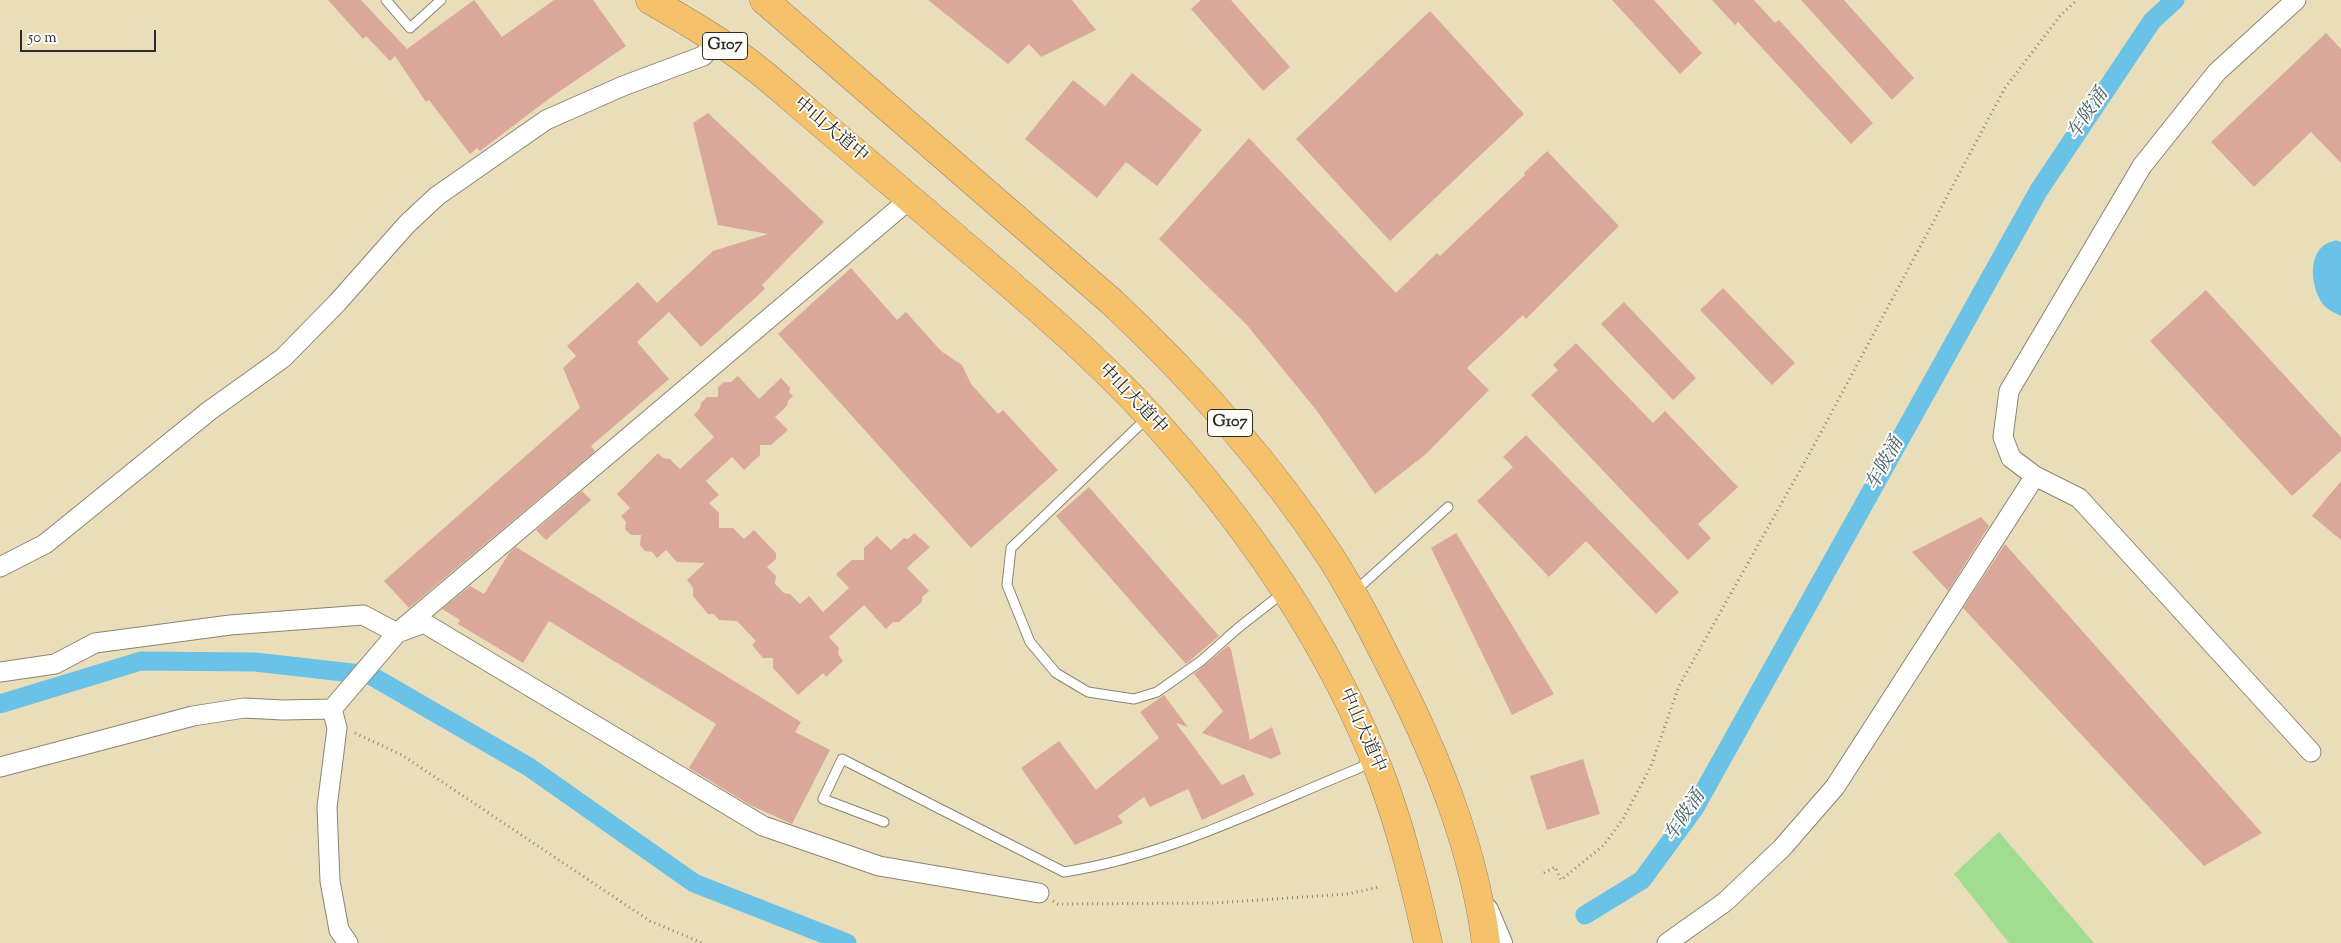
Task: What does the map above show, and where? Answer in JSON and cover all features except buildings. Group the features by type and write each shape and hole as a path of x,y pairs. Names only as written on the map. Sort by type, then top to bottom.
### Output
{"highway":[{"name":"中山大道中","path":"650,0 716,40 758,70 1029,302 1108,374 1149,416 1217,496 1286,591 1329,661 1348,699 1375,759 1405,850 1428,943"},
{"name":"G107","path":"764,0 906,125 1022,222 1164,351 1243,437 1274,476 1330,557 1352,593 1420,725 1440,770 1457,818 1480,896"},
{"path":"1480,896 1486,943"}],"street":[{"path":"2296,0 2217,72 2142,166 2009,392 2003,438 2011,458 2035,476 2079,498 2311,752"},
{"path":"0,567 45,544 209,410 283,358 337,303 407,224 437,196 546,120 623,86 703,56 716,40"},
{"path":"0,766 210,713 244,708 283,710 332,709 397,633 910,199"},
{"path":"1667,943 1725,902 1782,848 1835,787 2035,476"},
{"path":"0,672 54,664 95,643 230,625 363,615 397,633 424,623 763,826 879,866 1039,894"},
{"path":"332,709 337,728 327,807 330,881 339,930 348,943"},
{"path":"1480,896 1501,943"}],"lane":[{"path":"386,0 410,28 441,0"},
{"path":"1149,416 1127,440 1011,548 1007,585 1030,642 1056,673 1088,692 1134,699 1157,692 1201,661 1238,628 1286,591"},
{"path":"1352,593 1448,507"},
{"path":"884,822 823,799 842,760 1064,872 1099,867 1143,855 1250,816 1357,769 1375,759"}],"path":[{"path":"1544,873 1555,866 1561,880 1604,845 1623,819 1651,766 1678,686 1816,440 2005,88 2060,16 2077,0"},
{"path":"332,709 354,732 402,755 650,921 702,943"},
{"path":"1039,894 1058,904 1215,903 1348,894 1379,887"}],"green space":[{"path":"1999,832 2094,943 2009,943 1954,874"}],"water":[{"path":"2336,240 2341,242 2341,316 2328,309 2322,303 2316,290 2313,274 2315,259 2322,247"}],"waterway":[{"name":"车陂涌","path":"1585,915 1642,880 1694,809 2039,190 2152,21 2175,0"},
{"path":"0,704 141,661 255,662 370,675 529,767 694,883 847,943"}]}
